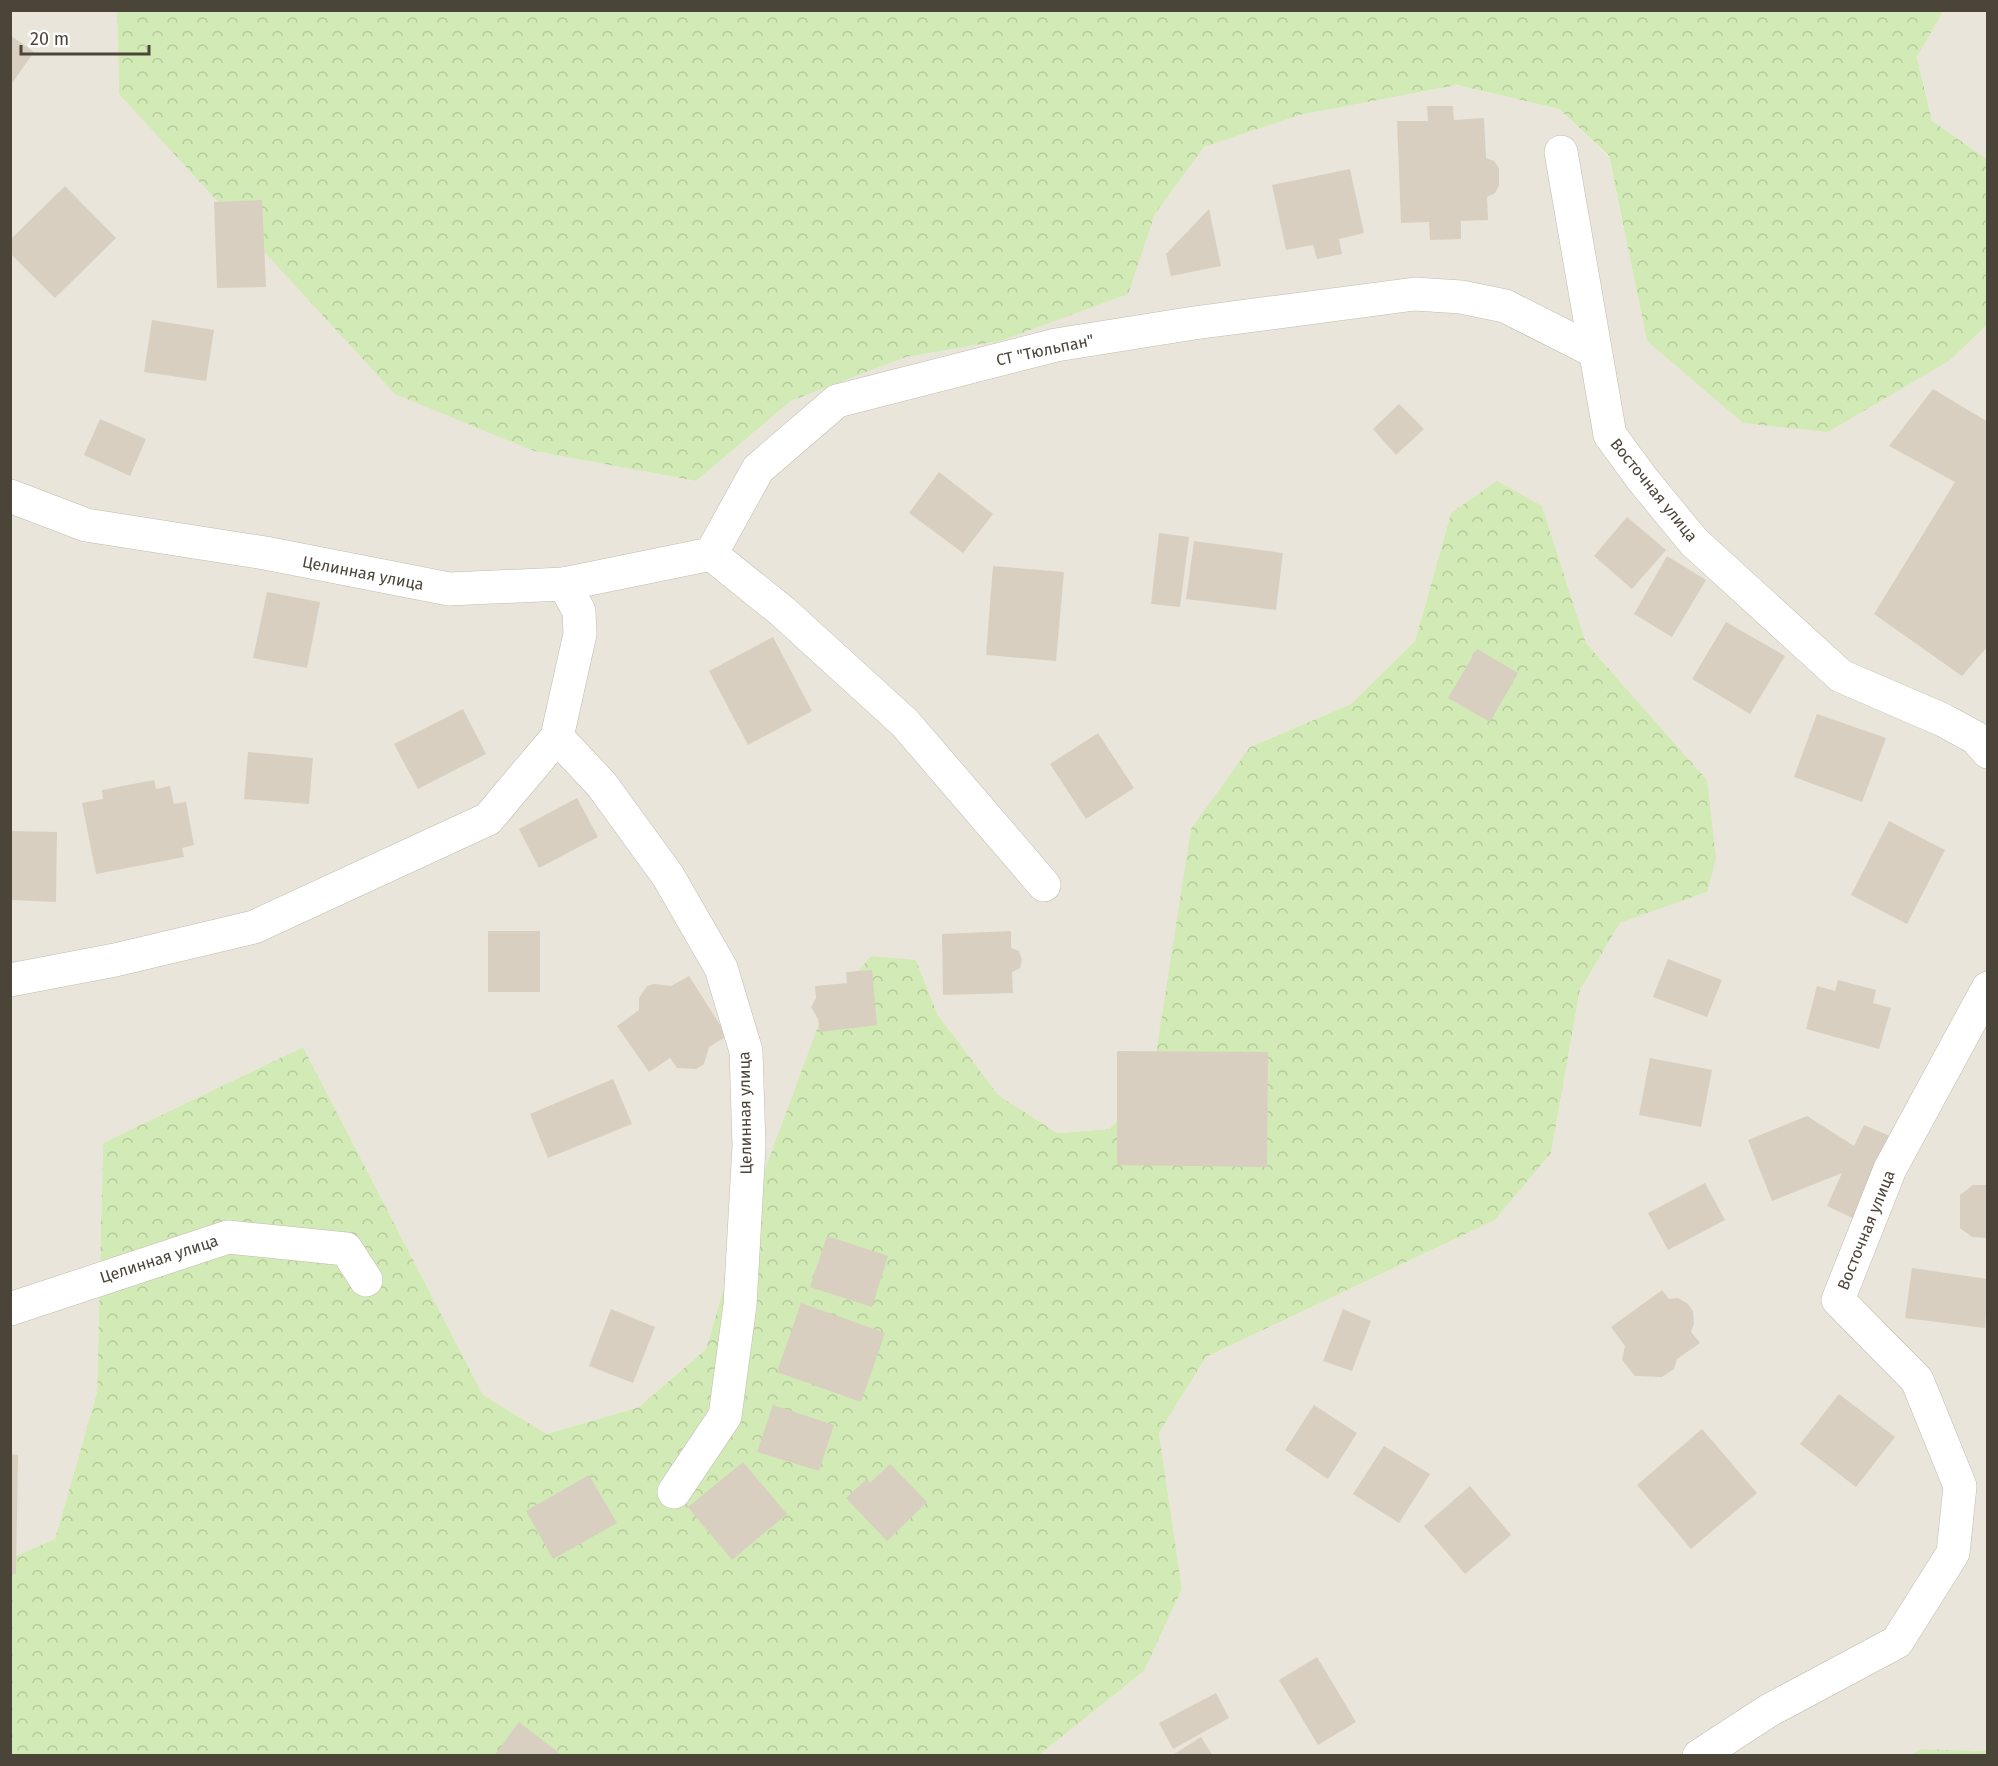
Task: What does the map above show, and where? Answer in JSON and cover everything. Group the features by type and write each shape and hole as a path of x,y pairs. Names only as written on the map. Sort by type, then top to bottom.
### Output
{"street":[{"name":"Восточная улица","path":"1561,152 1610,435 1643,480 1694,542 1841,676 1943,720 1976,738 1988,752"},
{"name":"СТ \"Тюльпан\"","path":"711,554 758,469 837,401 1056,345 1194,323 1415,294 1461,297 1506,306 1594,351"},
{"name":"Целинная улица","path":"10,496 86,525 265,554 449,589 564,584"},
{"path":"10,980 115,960 254,927 489,819 557,738 580,634 579,611 564,584 711,554 782,611 905,723 1044,885"},
{"name":"Целинная улица","path":"557,738 602,785 668,876 721,968 746,1051 749,1146 740,1305 725,1416 674,1492"},
{"name":"Восточная улица","path":"1699,1755 1768,1711 1897,1642 1953,1553 1960,1486 1917,1380 1838,1300 1890,1169 1988,988"},
{"name":"Целинная улица","path":"10,1309 228,1237 346,1249 366,1280"}],"shaded area":[{"path":"11,11 117,11 119,94 534,451 696,481 791,401 906,357 1000,341 1127,294 1155,214 1204,147 1300,115 1457,85 1559,109 1609,157 1647,340 1950,360 1987,325 1987,1751 1921,1749 1911,1756 1039,1755 1144,1671 1182,1589 1159,1433 1206,1357 1495,1220 1551,1153 1580,990 1620,923 1707,892 1707,780 1586,643 1542,506 1451,513 1415,641 1351,704 1250,747 1151,1086 1109,1129 1057,1133 997,1095 938,1015 916,960 733,1256 706,1349 639,1407 547,1434 483,1395 303,1047 103,1143 97,1392 55,1539 11,1558"},
{"path":"1943,11 1987,11 1987,159 1932,121 1917,56"}],"green space":[{"path":"117,10 1943,11 1917,57 1932,121 1987,159 1987,325 1950,360 1828,432 1743,423 1647,341 1609,156 1559,109 1457,85 1300,115 1204,147 1155,214 1128,294 1000,341 906,357 791,401 696,481 534,451 395,394 119,94"},
{"path":"1497,481 1542,506 1586,643 1707,780 1716,858 1707,892 1620,923 1580,990 1551,1153 1495,1220 1206,1357 1159,1433 1182,1589 1144,1671 1039,1755 11,1756 11,1558 55,1539 97,1392 103,1143 303,1047 483,1395 547,1434 639,1407 706,1349 733,1256 823,1013 871,956 916,960 938,1015 998,1095 1057,1133 1109,1129 1151,1086 1191,829 1250,747 1351,704 1415,641 1451,513"},
{"path":"1921,1749 1987,1751 1987,1755 1911,1755"}],"building":[{"path":"10,35 34,52 10,86"},
{"path":"1427,106 1453,106 1454,120 1484,118 1486,158 1494,161 1499,168 1499,185 1495,193 1487,197 1488,220 1461,221 1461,239 1430,240 1429,222 1401,223 1397,121 1428,121"},
{"path":"1350,169 1364,233 1339,239 1342,254 1317,259 1313,245 1286,250 1272,185"},
{"path":"65,186 116,238 55,298 10,253 10,240"},
{"path":"262,200 266,287 217,288 214,202"},
{"path":"1209,209 1221,266 1171,276 1166,254"},
{"path":"152,320 214,330 206,381 144,372"},
{"path":"1933,389 1988,422 1988,646 1962,676 1874,614 1955,482 1889,446"},
{"path":"1399,404 1424,429 1396,455 1373,429"},
{"path":"100,419 146,439 130,476 84,455"},
{"path":"939,472 993,514 963,553 909,513"},
{"path":"1627,517 1666,550 1632,589 1594,556"},
{"path":"1159,533 1189,537 1180,607 1151,604"},
{"path":"1194,541 1283,553 1276,610 1186,599"},
{"path":"1667,556 1706,580 1672,637 1634,614"},
{"path":"993,566 1064,572 1056,661 986,655"},
{"path":"267,592 320,602 307,668 253,658"},
{"path":"1726,622 1785,656 1750,714 1692,679"},
{"path":"773,637 812,711 748,745 709,671"},
{"path":"1477,649 1518,673 1490,722 1448,698"},
{"path":"463,709 486,754 418,789 394,744"},
{"path":"1817,714 1886,738 1862,802 1794,777"},
{"path":"1098,733 1134,788 1086,819 1050,764"},
{"path":"248,752 313,758 309,804 244,799"},
{"path":"154,780 156,789 170,786 174,804 186,802 194,845 182,848 184,857 96,874 82,803 103,799 102,790"},
{"path":"577,798 598,837 539,868 519,829"},
{"path":"1889,821 1945,850 1907,924 1851,895"},
{"path":"10,831 57,832 56,902 10,900"},
{"path":"488,931 540,931 540,992 488,992"},
{"path":"1011,931 1011,948 1019,951 1022,960 1020,968 1012,972 1013,993 943,995 942,934"},
{"path":"1668,959 1722,980 1707,1017 1653,997"},
{"path":"872,970 877,1025 820,1032 818,1019 811,1007 816,998 815,986 847,983 846,972"},
{"path":"689,976 727,1036 709,1047 704,1064 696,1069 677,1068 670,1058 649,1072 617,1026 639,1010 639,998 647,986 654,984 671,986"},
{"path":"1838,980 1876,990 1873,1003 1891,1008 1879,1049 1806,1029 1817,986 1835,991"},
{"path":"1117,1051 1268,1052 1267,1167 1117,1165"},
{"path":"1650,1058 1712,1070 1701,1127 1639,1115"},
{"path":"613,1079 632,1124 548,1158 530,1114"},
{"path":"1807,1116 1854,1146 1864,1125 1897,1139 1859,1221 1827,1206 1842,1173 1772,1201 1748,1140"},
{"path":"1705,1183 1725,1220 1668,1250 1648,1213"},
{"path":"1973,1185 1988,1185 1988,1238 1972,1237 1960,1228 1960,1195"},
{"path":"827,1236 888,1256 872,1307 810,1287"},
{"path":"1912,1268 1988,1279 1985,1328 1905,1318"},
{"path":"1662,1290 1669,1299 1678,1298 1688,1304 1693,1311 1694,1323 1691,1332 1700,1343 1677,1359 1674,1369 1662,1377 1635,1376 1622,1360 1625,1346 1611,1327"},
{"path":"801,1303 885,1333 861,1402 777,1372"},
{"path":"611,1309 655,1327 633,1383 589,1366"},
{"path":"1343,1309 1371,1321 1352,1371 1323,1361"},
{"path":"1839,1394 1895,1437 1856,1487 1800,1444"},
{"path":"773,1405 834,1425 819,1471 757,1452"},
{"path":"1314,1405 1357,1433 1328,1479 1285,1450"},
{"path":"1702,1429 1757,1493 1691,1549 1637,1485"},
{"path":"1384,1446 1430,1474 1399,1523 1353,1494"},
{"path":"10,1454 18,1455 16,1574 10,1574"},
{"path":"743,1462 787,1514 732,1560 688,1507"},
{"path":"890,1464 927,1502 887,1541 846,1498 867,1479 870,1483"},
{"path":"589,1475 617,1523 553,1559 526,1511"},
{"path":"1470,1486 1511,1535 1465,1574 1424,1526"},
{"path":"1317,1657 1356,1722 1318,1745 1279,1680"},
{"path":"1216,1693 1229,1718 1173,1749 1159,1723"},
{"path":"519,1722 563,1756 494,1756"},
{"path":"1201,1737 1213,1756 1171,1756"}]}
